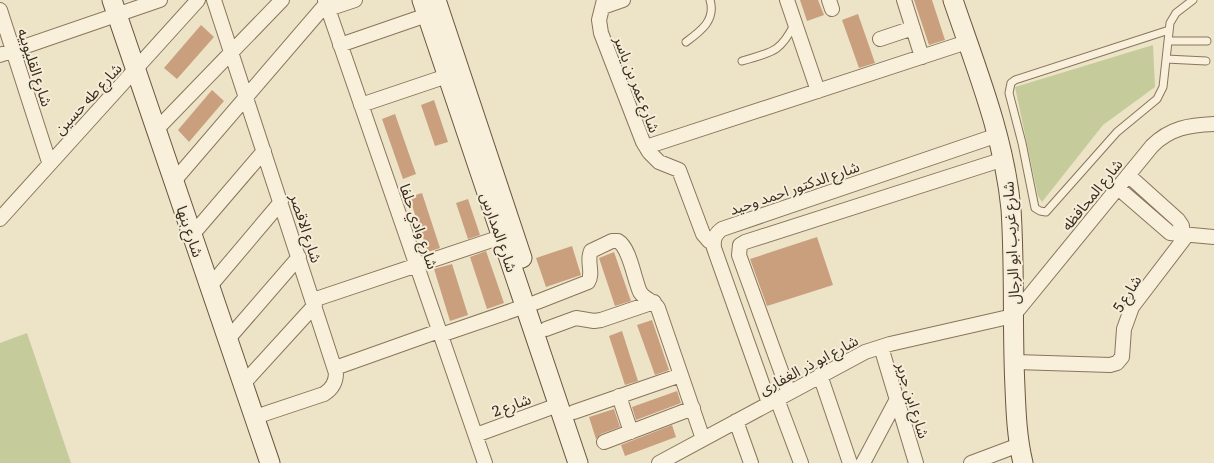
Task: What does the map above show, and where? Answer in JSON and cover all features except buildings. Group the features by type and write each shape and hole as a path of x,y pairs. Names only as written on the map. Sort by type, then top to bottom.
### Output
{"main road":[{"name":"شارع غريب ابو الرجال","path":"953,0 998,135 1004,159 1011,212 1013,362 1021,454"},
{"name":"شارع المدارس","path":"428,5 447,76 502,237 531,304 546,329 578,463"},
{"name":"شارع المدارس","path":"428,5 566,408 591,463"},
{"name":"شارع بنها","path":"114,7 270,463"}],"street":[{"path":"6,53 114,7 160,0"},
{"name":"شارع طه حسين","path":"0,219 198,0"},
{"name":"شارع الاقصر","path":"214,0 335,368"},
{"path":"156,130 282,0"},
{"path":"174,181 326,4 355,0"},
{"path":"604,3 623,0"},
{"path":"787,0 818,91"},
{"path":"904,0 922,56"},
{"name":"شارع عمر بن ياسر","path":"604,3 599,20 601,33 646,147 659,162 679,170 703,234 709,241 713,242"},
{"name":"شارع وادي حلفا","path":"326,4 485,463"},
{"path":"340,45 428,5"},
{"name":"شارع القليوبيه","path":"0,10 6,53 50,162"},
{"path":"880,38 913,28"},
{"path":"646,147 967,42"},
{"path":"361,105 447,76"},
{"name":"شارع المحافظه","path":"1013,316 1152,146 1168,133 1188,126 1214,124"},
{"name":"شارع الدكتور احمد وحيد","path":"713,242 718,232 722,229 998,135"},
{"path":"192,235 264,151"},
{"path":"778,398 739,255 740,245 1004,159"},
{"path":"1128,175 1178,220 1185,234"},
{"path":"1118,188 1168,232 1214,237"},
{"path":"210,286 281,202"},
{"path":"0,208 14,203"},
{"name":"شارع 5","path":"1013,362 1110,365 1117,363 1122,357 1124,330 1132,307 1185,234"},
{"path":"243,384 314,303 417,265 502,237"},
{"path":"255,417 328,391 334,383 335,368 531,304 588,282 590,278 588,258 591,251 615,240 621,242 624,247 642,294 654,302 658,308 703,439"},
{"path":"713,242 778,398 801,463"},
{"path":"228,338 299,258"},
{"path":"546,329 576,318 594,321 601,320 654,302"},
{"name":"شارع ابو ذر الغفارى","path":"662,462 857,356 881,347 1013,316"},
{"name":"شارع ابن جرير","path":"881,347 916,463"},
{"name":"شارع 2","path":"476,435 566,408 619,396 681,375"},
{"path":"820,375 850,463"},
{"path":"619,396 631,432"},
{"path":"863,463 897,399"},
{"path":"604,442 692,408"},
{"path":"736,421 750,463"},
{"path":"971,463 1021,454"}],"lane":[{"path":"686,42 709,22 712,6 710,0"},
{"path":"1169,30 1014,80 1009,93 1022,143 1034,208 1046,212 1117,132 1157,99 1163,87 1170,23 1176,13 1193,0"},
{"path":"742,61 775,50 780,46 795,22"},
{"path":"1168,41 1207,41"},
{"path":"1166,60 1206,61"}],"green space":[{"path":"1153,45 1155,87 1103,125 1042,202 1038,196 1015,87"},
{"path":"27,333 71,463 0,463 0,343"}]}
